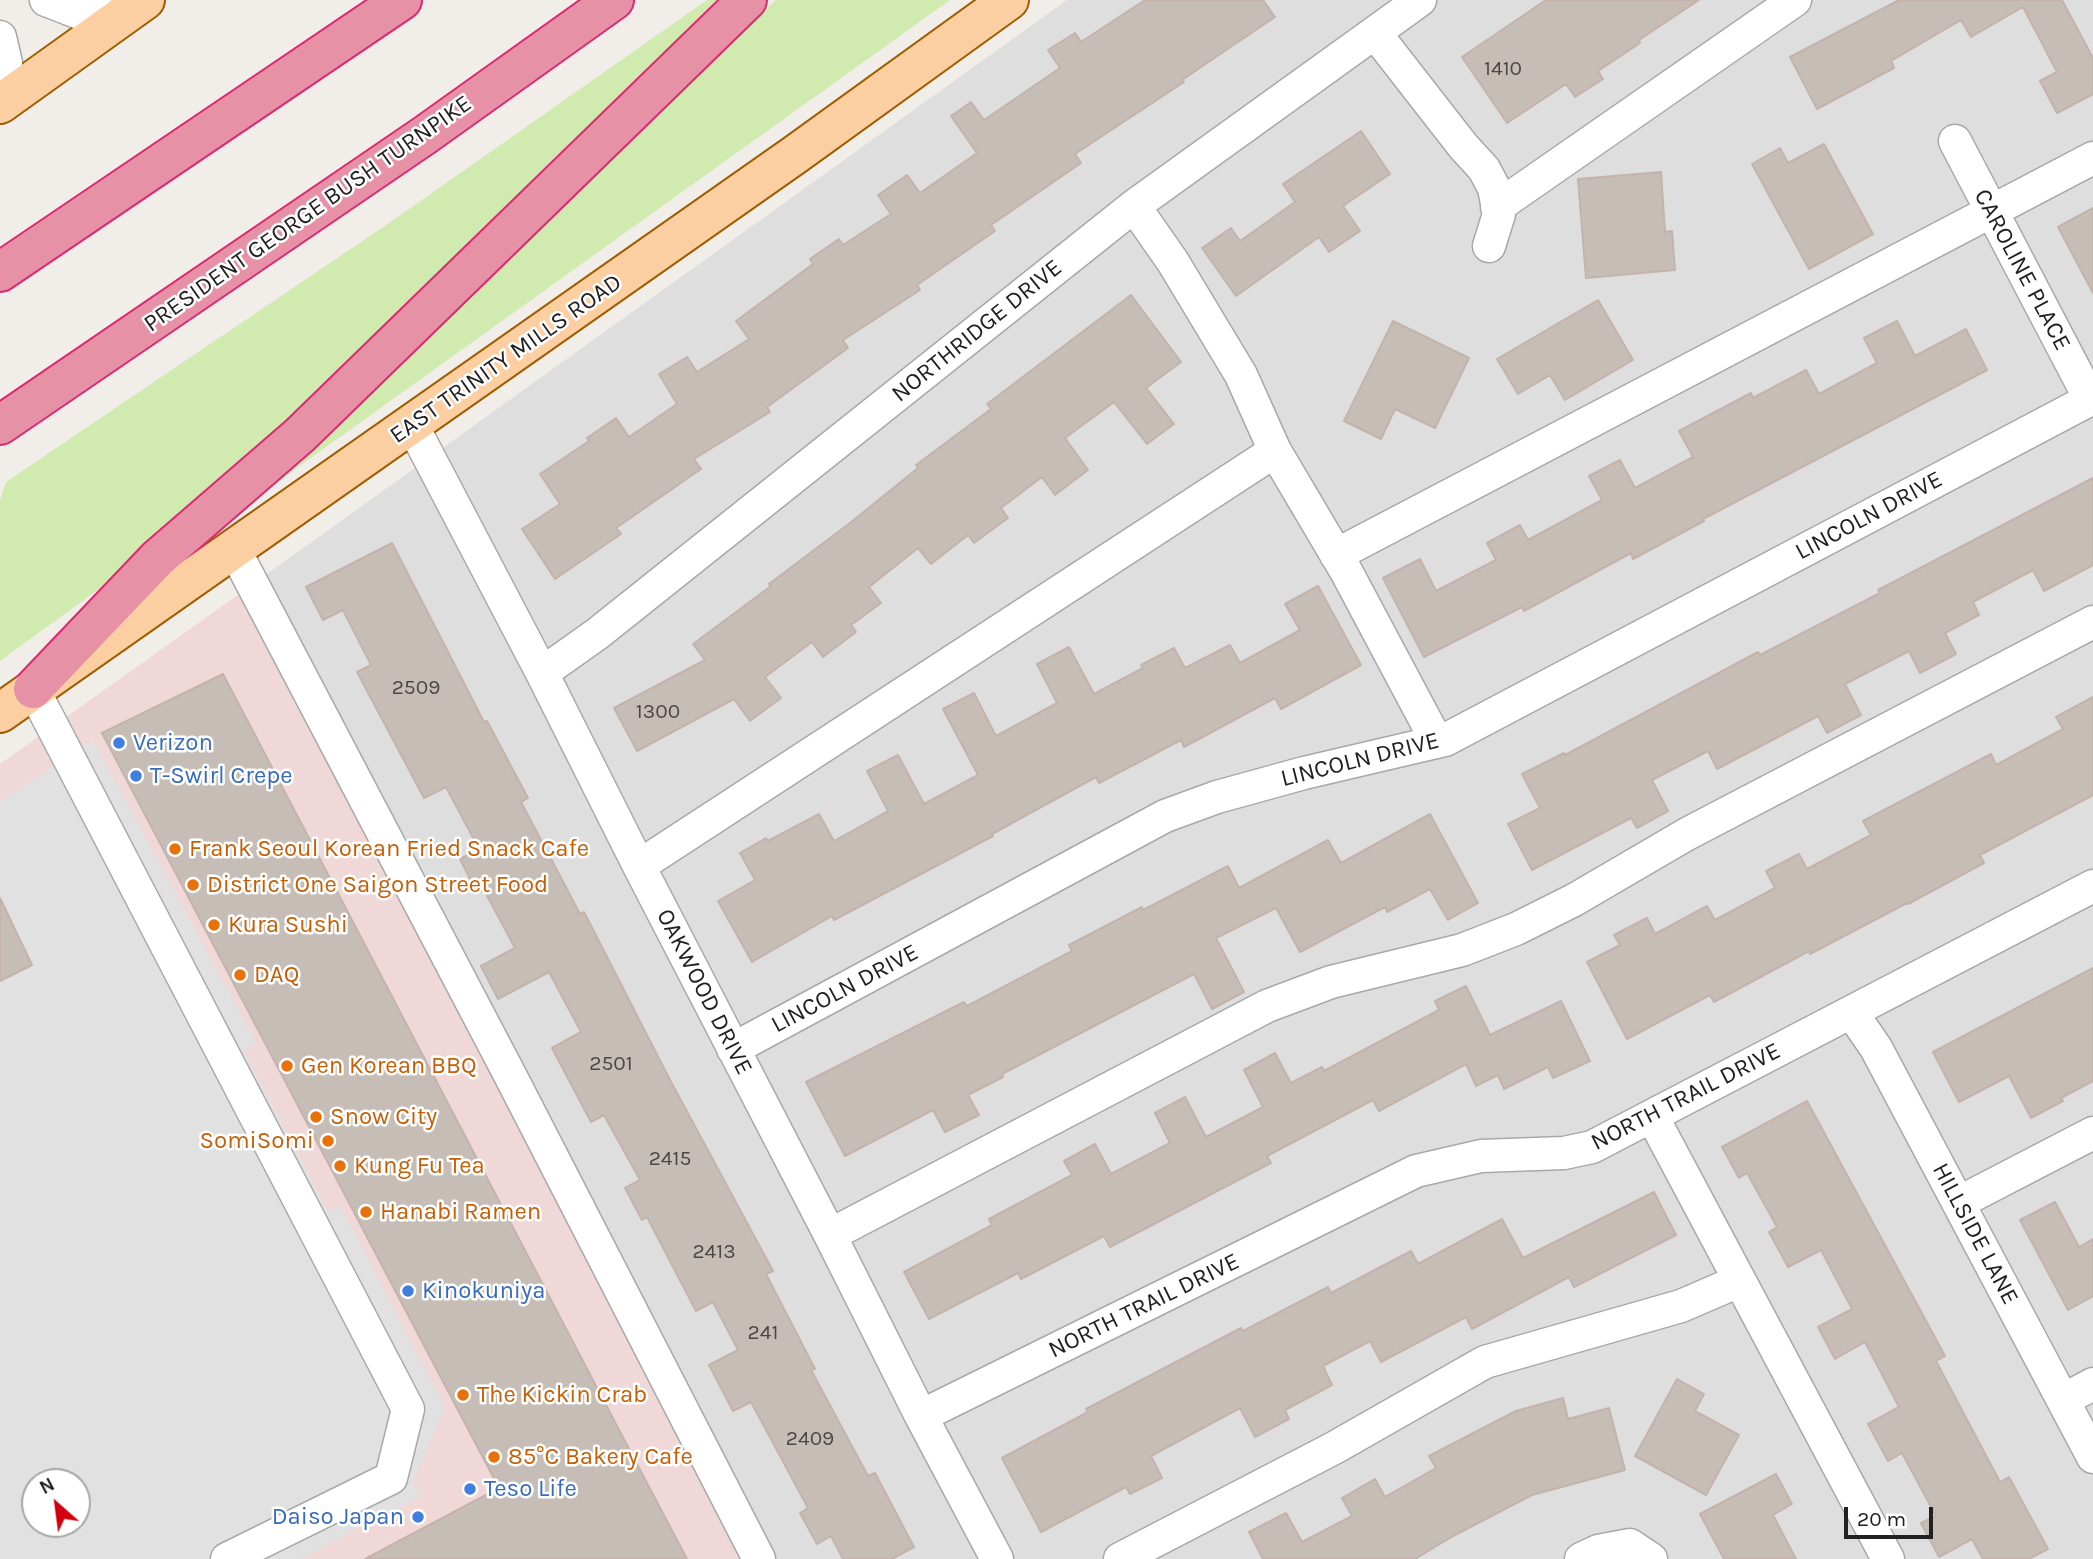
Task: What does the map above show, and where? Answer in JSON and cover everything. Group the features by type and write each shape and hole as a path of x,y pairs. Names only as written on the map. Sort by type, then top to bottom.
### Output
{"highway":[{"path":"0,272 402,0"},
{"name":"PRESIDENT GEORGE BUSH TURNPIKE","path":"0,425 425,135 614,0"},
{"path":"33,689 158,558 300,435 747,0"}],"main road":[{"name":"EAST TRINITY MILLS ROAD","path":"0,713 796,154 1009,0"},
{"path":"1,104 133,9"}],"street":[{"path":"46,0 82,14 133,9"},
{"name":"NORTHRIDGE DRIVE","path":"542,673 597,634 1134,206 1420,0"},
{"path":"1497,207 1795,0"},
{"path":"1375,33 1462,146 1484,169 1494,188 1499,214 1489,246"},
{"path":"0,37 6,63 1,104"},
{"name":"CAROLINE PLACE","path":"1955,141 2091,398"},
{"path":"1336,555 2093,158"},
{"path":"1134,206 1173,262 1241,374 1275,451 1336,555 1437,742"},
{"name":"LINCOLN DRIVE","path":"733,1049 1165,816 1267,783 1445,740 2091,398"},
{"name":"OAKWOOD DRIVE","path":"412,425 831,1235 921,1416 998,1559"},
{"path":"639,866 1275,451"},
{"path":"234,549 518,1089 759,1559"},
{"path":"831,1235 1266,1006 1331,982 1462,950 1528,923 1574,900 1658,850 2093,622"},
{"path":"33,689 408,1409 391,1478 227,1559"},
{"name":"NORTH TRAIL DRIVE","path":"921,1416 1416,1171 1481,1156 1564,1153 1592,1147 2093,886"},
{"name":"HILLSIDE LANE","path":"1852,1013 1875,1048 2093,1457"},
{"path":"1652,1116 1888,1559"},
{"path":"1958,1203 2093,1133"},
{"path":"1120,1559 1334,1448 1485,1362 1681,1306 1739,1281"},
{"path":"2063,1400 2093,1384"},
{"path":"1581,1559 1598,1551 1630,1545 1651,1559"}],"shaded area":[{"path":"1067,0 2093,0 2093,1559 744,1559 242,592"},
{"path":"242,592 744,1559 0,1559 0,764"},
{"path":"93,740 256,1043 244,1051 328,1211 341,1207 445,1408 412,1483 421,1496 300,1559 0,1559 0,802"}],"green space":[{"path":"707,0 725,0 278,437 103,586 0,661 0,500 6,482 392,221"},
{"path":"776,0 950,0 245,505 727,42"}],"building":[{"path":"1145,0 1263,0 1275,17 1182,80 1184,82 1075,154 1081,163 991,225 995,231 917,285 920,290 843,340 848,348 767,407 770,412 694,459 701,469 616,528 621,534 555,579 522,529 560,504 540,474 589,441 587,438 616,418 629,437 677,404 659,374 687,357 697,372 749,339 736,321 813,264 810,259 839,239 843,245 891,214 878,195 907,175 920,193 977,153 951,116 971,102 984,120 1060,68 1048,50 1075,33 1081,42"},
{"path":"1546,0 1699,0 1598,71 1603,79 1575,97 1566,84 1507,123 1462,57"},
{"path":"1899,0 2062,0 2093,58 2093,94 2057,113 2040,81 2057,72 2023,7 1971,37 1961,20 1891,61 1894,68 1817,109 1790,57"},
{"path":"1361,131 1390,174 1343,206 1360,231 1329,252 1319,237 1236,296 1202,248 1231,228 1240,241 1295,202 1283,184"},
{"path":"1824,144 1873,234 1809,269 1752,164 1780,148 1788,163"},
{"path":"1661,172 1665,232 1672,231 1675,270 1586,278 1578,179"},
{"path":"2093,208 2093,293 2058,227"},
{"path":"1131,295 1181,362 1146,388 1174,424 1147,444 1114,402 1065,438 1088,470 1055,495 1042,477 1001,508 1008,518 974,543 968,535 931,564 918,548 869,587 881,603 851,625 856,632 823,657 812,642 765,677 781,698 750,721 734,699 637,751 614,708 705,660 693,644 771,586 769,584 918,468 916,465 991,409 987,404"},
{"path":"1598,300 1633,360 1565,400 1550,375 1518,394 1497,359"},
{"path":"1393,321 1469,358 1435,428 1395,409 1381,439 1344,421"},
{"path":"1897,321 1915,356 1966,329 1987,370 1703,519 1704,521 1633,559 1631,553 1524,611 1522,607 1424,657 1383,578 1420,559 1436,591 1496,560 1487,543 1520,525 1528,540 1602,500 1589,476 1620,460 1635,488 1693,457 1679,431 1751,393 1753,398 1806,370 1819,394 1877,363 1864,338"},
{"path":"2093,478 2093,565 2044,591 2033,570 1973,602 1979,615 1945,633 1956,654 1920,673 1909,651 1845,684 1861,715 1827,733 1818,716 1717,769 1708,751 1652,780 1668,811 1637,828 1631,818 1532,870 1508,824 1540,808 1522,774 1564,753 1565,755 1758,652 1760,655 1880,593 1878,590"},
{"path":"392,543 484,722 487,721 528,798 521,802 580,914 584,912 670,1080 773,1271 766,1274 815,1369 811,1370 868,1476 875,1473 914,1547 892,1559 843,1559 831,1536 817,1544 800,1513 808,1508 751,1402 733,1411 709,1365 738,1350 713,1302 696,1311 647,1217 642,1220 625,1188 640,1180 604,1115 591,1122 552,1048 581,1032 549,972 498,999 481,966 515,948 484,890 477,893 460,859 479,849 446,787 424,798 357,672 371,665 343,610 323,620 306,587"},
{"path":"1318,586 1361,665 1281,709 1275,698 1184,747 1181,740 1099,783 1096,777 992,834 993,836 834,920 832,916 752,962 718,901 755,880 740,853 819,814 834,841 888,811 867,771 898,755 924,804 978,775 943,709 974,693 996,736 1057,703 1037,664 1069,647 1094,694 1174,648 1185,668 1230,645 1240,663 1300,630 1285,604"},
{"path":"223,674 687,1559 365,1559 499,1488 102,733"},
{"path":"2093,697 2093,795 1980,855 1984,863 1908,904 1810,954 1809,951 1714,1002 1710,995 1627,1039 1587,962 1620,945 1614,935 1647,918 1655,934 1707,906 1715,920 1775,888 1766,871 1799,854 1807,869 1871,835 1863,821 1991,754 1996,765 2063,729 2056,717"},
{"path":"1430,814 1478,903 1448,920 1430,889 1387,912 1385,907 1300,952 1276,908 1216,938 1244,992 1212,1009 1194,974 1002,1074 1003,1077 968,1095 979,1115 945,1132 933,1110 845,1156 806,1082 964,1002 967,1006 1072,951 1069,945 1228,866 1239,888 1328,840 1341,863"},
{"path":"0,898 32,965 0,981"},
{"path":"2093,968 2093,1081 2031,1118 2009,1076 1959,1102 1933,1052"},
{"path":"1466,986 1490,1035 1561,1001 1590,1061 1553,1078 1548,1067 1504,1089 1498,1075 1476,1086 1466,1064 1379,1111 1373,1100 1267,1156 1271,1163 1110,1247 1104,1236 1021,1279 1018,1273 929,1319 904,1272 992,1225 989,1219 1072,1175 1064,1161 1095,1144 1111,1174 1170,1143 1155,1113 1185,1097 1206,1137 1263,1107 1244,1070 1275,1053 1291,1083 1322,1067 1324,1071 1439,1010 1435,1001"},
{"path":"1807,1101 1945,1356 1936,1361 2000,1482 2009,1477 2048,1549 2029,1559 1983,1559 1972,1539 1939,1557 1921,1523 1936,1516 1902,1453 1888,1461 1868,1424 1899,1407 1865,1342 1835,1359 1818,1327 1852,1309 1821,1250 1788,1267 1769,1232 1777,1227 1747,1173 1739,1178 1722,1147"},
{"path":"1654,1192 1676,1235 1574,1287 1569,1277 1472,1329 1466,1317 1381,1362 1370,1341 1323,1366 1332,1385 1285,1410 1289,1419 1255,1437 1240,1408 1151,1456 1162,1478 1130,1494 1126,1487 1041,1532 1002,1458 1088,1412 1086,1409 1241,1328 1243,1331 1328,1287 1331,1293 1411,1251 1418,1264 1502,1219 1523,1258"},
{"path":"2055,1202 2079,1247 2093,1239 2093,1296 2068,1310 2020,1220"},
{"path":"1677,1379 1704,1394 1695,1411 1739,1435 1706,1495 1635,1456"},
{"path":"1563,1398 1568,1419 1609,1408 1625,1470 1532,1495 1415,1559 1263,1559 1249,1532 1286,1513 1302,1542 1352,1516 1342,1498 1375,1479 1385,1497 1436,1468 1429,1456 1516,1411"},
{"path":"1776,1474 1792,1504 1773,1515 1796,1559 1724,1559 1700,1514"}],"place":[{"name":"Verizon","path":"119,743"},
{"name":"T-Swirl Crepe","path":"136,776"},
{"name":"Frank Seoul Korean Fried Snack Cafe","path":"175,849"},
{"name":"District One Saigon Street Food","path":"193,885"},
{"name":"Kura Sushi","path":"214,925"},
{"name":"DAQ","path":"240,975"},
{"name":"Gen Korean BBQ","path":"287,1066"},
{"name":"Snow City","path":"316,1117"},
{"name":"SomiSomi","path":"328,1141"},
{"name":"Kung Fu Tea","path":"340,1166"},
{"name":"Hanabi Ramen","path":"366,1212"},
{"name":"Kinokuniya","path":"408,1291"},
{"name":"The Kickin Crab","path":"463,1395"},
{"name":"85°C Bakery Cafe","path":"494,1457"},
{"name":"Teso Life","path":"470,1489"},
{"name":"Daiso Japan","path":"418,1517"}]}
